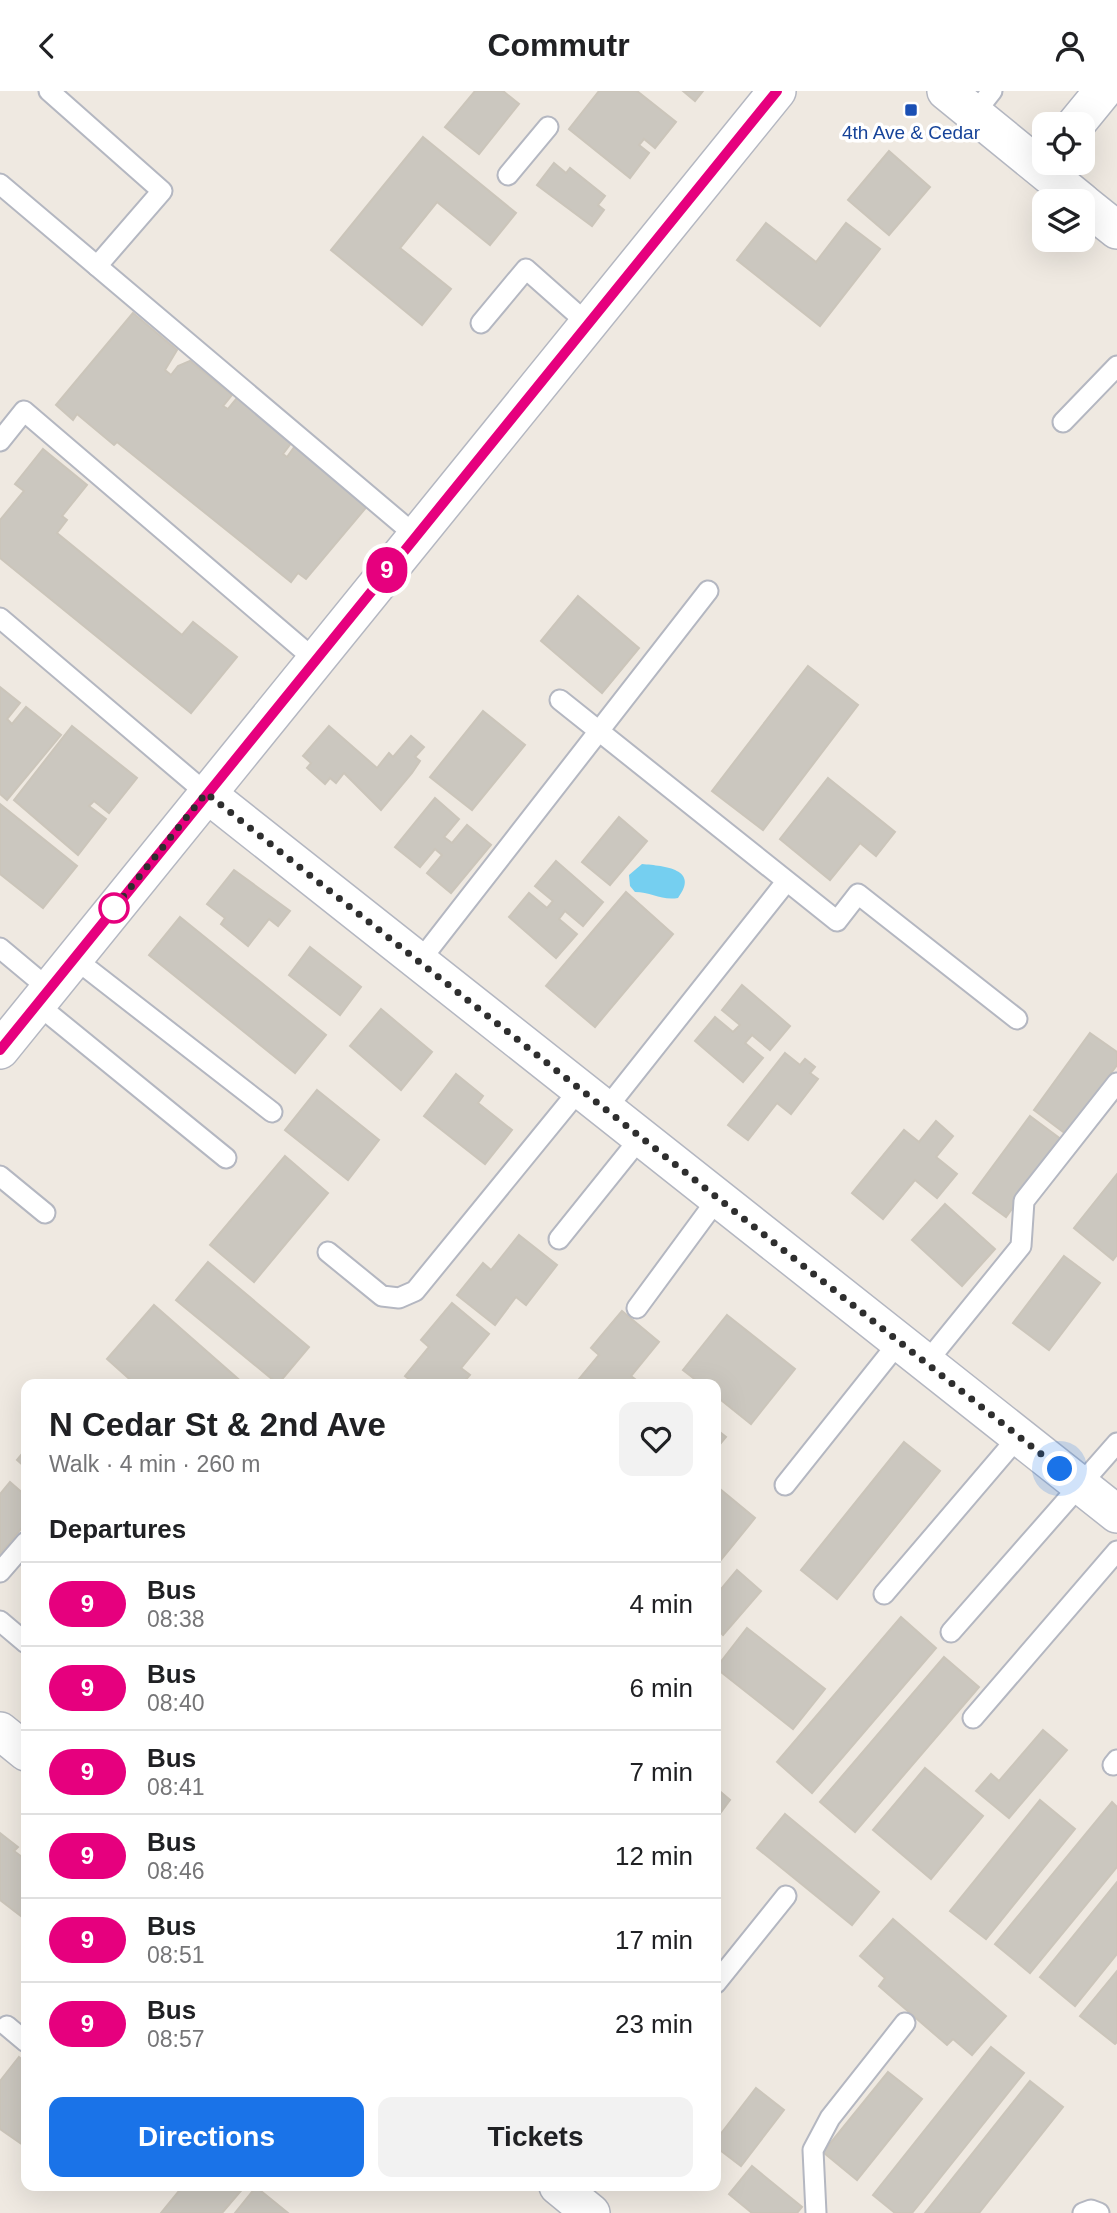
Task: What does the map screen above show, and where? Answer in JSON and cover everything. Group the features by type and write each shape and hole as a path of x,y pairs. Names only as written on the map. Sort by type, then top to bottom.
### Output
{"street":[{"path":"0,1050 776,91"},
{"path":"946,91 983,102 1032,154"},
{"path":"1085,112 1102,91"},
{"path":"1053,175 1068,189"},
{"path":"1095,212 1117,230"},
{"path":"206,793 1117,1514"},
{"path":"0,1731 21,1748"},
{"path":"564,2191 591,2213"}],"lane":[{"path":"49,91 162,191 97,266"},
{"path":"508,175 548,127"},
{"path":"0,184 415,535"},
{"path":"481,323 526,269 587,323"},
{"path":"1063,422 1117,366"},
{"path":"0,441 24,411 314,659"},
{"path":"419,962 708,591"},
{"path":"0,618 206,793"},
{"path":"560,700 837,921 858,894 1017,1019"},
{"path":"328,1252 382,1296 399,1298 415,1291 593,1099 786,882"},
{"path":"0,947 43,997 226,1158"},
{"path":"74,958 272,1112"},
{"path":"785,1485 913,1352 1021,1246 1024,1201 1117,1083"},
{"path":"559,1239 641,1137"},
{"path":"0,1176 46,1213"},
{"path":"637,1308 718,1198"},
{"path":"884,1594 1018,1436"},
{"path":"951,1632 1117,1443"},
{"path":"0,1572 21,1548"},
{"path":"973,1718 1117,1551"},
{"path":"0,1621 21,1639"},
{"path":"721,1977 786,1896"},
{"path":"816,2213 813,2150 830,2118 905,2023"},
{"path":"2,2027 21,2039"},
{"path":"1083,2213 1091,2210 1099,2213"}],"water":[{"path":"642,864 669,868 682,875 684,888 678,898 635,892 630,886 629,875"}],"building":[{"path":"475,91 503,91 519,104 479,154 445,127"},
{"path":"599,91 637,91 676,122 655,148 644,139 639,145 649,153 630,178 569,129"},
{"path":"683,91 703,91 695,101"},
{"path":"423,137 516,213 490,245 437,202 400,248 451,289 422,325 331,250"},
{"path":"889,151 930,187 889,235 848,200"},
{"path":"554,163 566,173 570,168 605,196 598,205 604,210 592,226 537,185"},
{"path":"766,223 816,262 846,223 880,249 820,326 737,260"},
{"path":"133,313 177,350 165,370 171,375 178,366 190,361 232,395 223,406 228,409 237,398 292,442 283,454 287,457 295,446 369,504 306,579 298,573 291,582 117,442 114,445 77,414 73,420 56,405"},
{"path":"43,449 87,485 62,516 67,520 57,533 182,635 193,622 237,657 191,713 0,558 0,520 24,491 15,484"},
{"path":"578,596 639,648 602,693 541,641"},
{"path":"808,666 858,705 763,830 712,791"},
{"path":"0,687 20,703 7,719 12,724 26,707 61,735 7,800 0,794"},
{"path":"483,711 525,745 472,810 430,777"},
{"path":"72,726 137,778 109,813 94,801 89,806 106,819 78,855 14,800"},
{"path":"329,726 377,768 389,753 393,757 411,736 424,747 415,757 420,761 412,773 381,810 344,773 336,783 330,778 325,784 307,768 311,763 303,756"},
{"path":"828,778 895,832 876,856 860,843 830,880 780,839"},
{"path":"435,798 459,819 444,837 452,843 467,825 491,845 451,893 427,873 442,855 435,849 420,867 395,847"},
{"path":"0,804 77,866 43,908 0,874"},
{"path":"619,817 647,841 610,885 582,862"},
{"path":"556,861 603,902 583,926 565,911 559,919 577,934 556,958 509,917 529,893 547,908 553,901 535,886"},
{"path":"234,870 290,911 278,926 269,919 248,946 221,924 225,918 207,904"},
{"path":"626,892 673,934 595,1027 546,986"},
{"path":"180,917 326,1035 295,1073 149,955"},
{"path":"310,947 361,987 340,1015 289,975"},
{"path":"742,985 790,1026 770,1050 752,1035 745,1043 763,1058 743,1082 695,1041 715,1017 733,1032 740,1025 722,1010"},
{"path":"381,1009 432,1052 401,1090 350,1046"},
{"path":"1090,1033 1117,1052 1117,1065 1066,1134 1034,1110"},
{"path":"785,1053 800,1065 805,1059 815,1067 810,1073 818,1079 791,1114 777,1103 748,1140 728,1125"},
{"path":"456,1074 483,1096 478,1103 512,1130 485,1164 424,1116"},
{"path":"317,1090 379,1140 348,1180 285,1130"},
{"path":"1030,1116 1062,1140 1006,1217 973,1193"},
{"path":"936,1121 953,1136 936,1157 957,1174 937,1198 915,1180 883,1219 852,1193 904,1130 919,1142"},
{"path":"285,1156 328,1193 254,1282 210,1245"},
{"path":"1117,1174 1117,1255 1113,1260 1074,1228"},
{"path":"945,1204 995,1249 962,1286 912,1240"},
{"path":"519,1235 557,1265 526,1305 516,1297 495,1325 457,1295 483,1263 491,1270"},
{"path":"1064,1256 1100,1283 1049,1350 1013,1323"},
{"path":"208,1262 309,1347 282,1379 272,1379 176,1300"},
{"path":"452,1303 489,1334 461,1368 470,1375 466,1379 409,1379 405,1376 429,1347 421,1340"},
{"path":"154,1305 238,1379 129,1379 107,1359"},
{"path":"622,1311 659,1342 631,1376 635,1379 579,1379 599,1355 591,1348"},
{"path":"727,1315 795,1369 751,1424 721,1400 721,1379 695,1379 683,1370"},
{"path":"904,1442 940,1471 837,1599 801,1570"},
{"path":"10,1482 21,1492 21,1529 0,1554 0,1494"},
{"path":"721,1490 755,1518 721,1560"},
{"path":"737,1570 761,1591 723,1635 721,1633 721,1589"},
{"path":"901,1617 936,1648 812,1793 777,1762"},
{"path":"747,1628 825,1689 793,1729 721,1672 721,1662"},
{"path":"944,1657 979,1687 855,1832 820,1802"},
{"path":"1043,1730 1067,1750 1009,1818 976,1791 991,1774 999,1781"},
{"path":"925,1768 983,1816 931,1879 873,1830"},
{"path":"721,1792 730,1800 721,1812"},
{"path":"1040,1800 1075,1829 986,1939 950,1911"},
{"path":"1112,1802 1117,1807 1117,1867 1030,1973 995,1944"},
{"path":"785,1814 879,1892 852,1925 757,1848"},
{"path":"0,1833 18,1847 14,1851 21,1856 21,1916 0,1900"},
{"path":"1117,1882 1117,1954 1075,2006 1040,1977"},
{"path":"893,1919 1006,2016 972,2055 953,2039 947,2045 879,1986 885,1978 860,1956"},
{"path":"1117,1971 1117,2042 1115,2044 1080,2016"},
{"path":"991,2047 1024,2073 912,2213 895,2213 873,2195"},
{"path":"19,2057 21,2059 21,2144 0,2129 0,2081"},
{"path":"888,2072 922,2099 857,2180 823,2152"},
{"path":"1030,2081 1063,2107 979,2213 925,2213"},
{"path":"756,2088 784,2110 741,2166 721,2151 721,2134"},
{"path":"752,2166 802,2207 797,2213 752,2213 729,2194"},
{"path":"179,2191 241,2191 222,2213 161,2213"},
{"path":"253,2191 261,2191 288,2213 235,2213"}],"bus line":[{"name":"9","path":"0,1050 777,91"}],"place":[{"name":"4th Ave & Cedar","path":"911,110"}],"route":[{"path":"114,908 107,917 206,793 1060,1469"}]}
